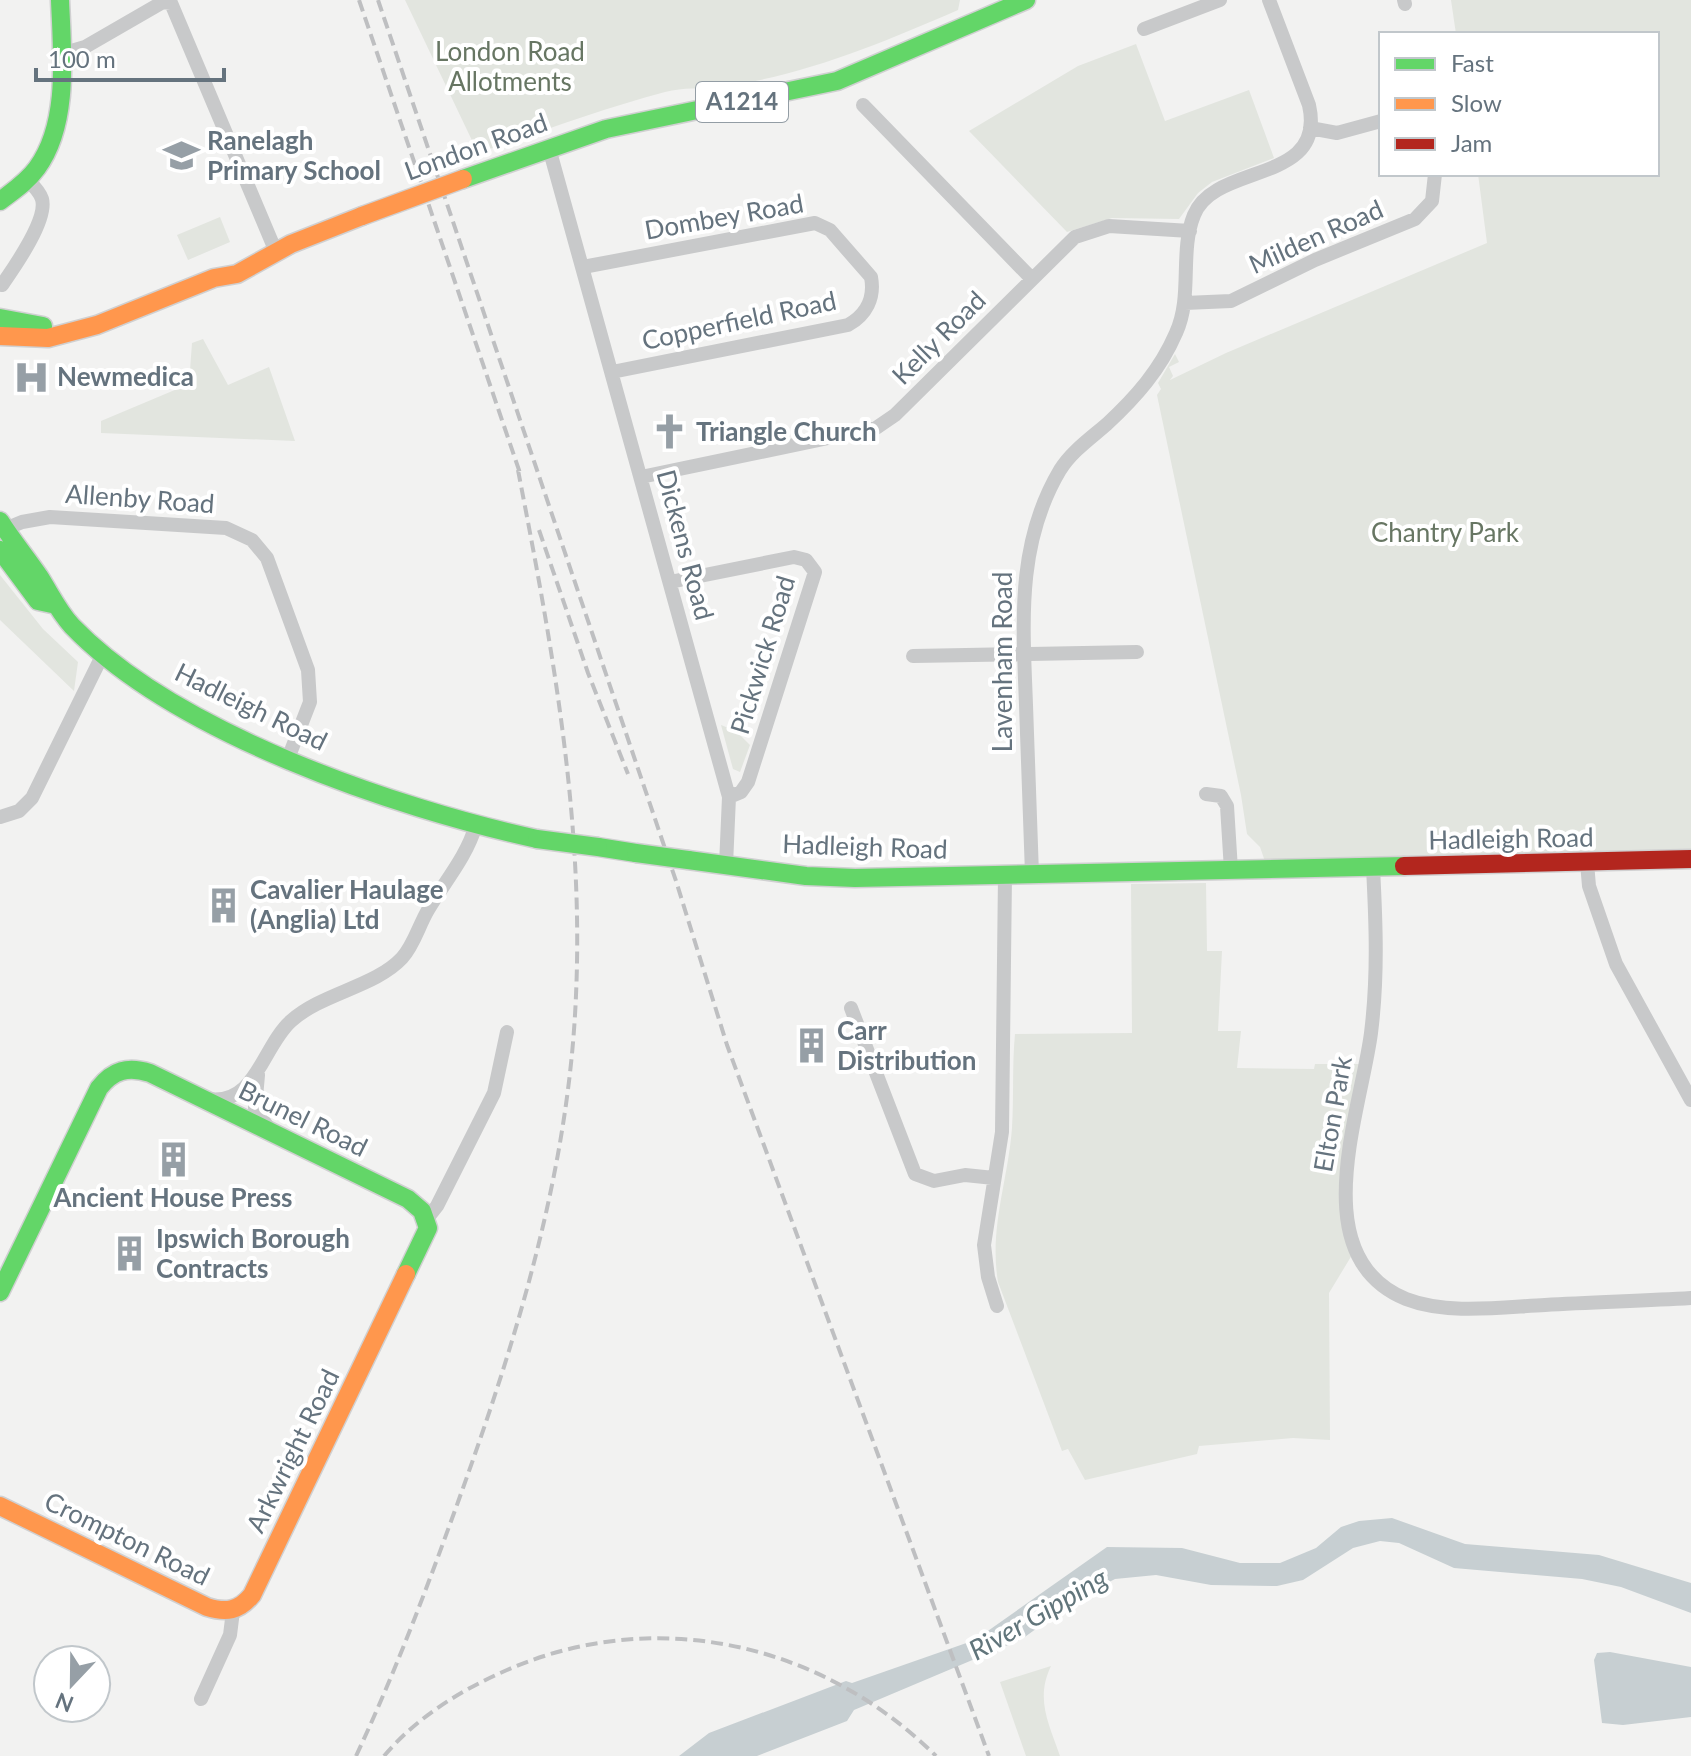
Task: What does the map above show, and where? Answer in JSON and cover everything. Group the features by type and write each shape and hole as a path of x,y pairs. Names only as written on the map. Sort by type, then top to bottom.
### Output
{"street":[{"path":"0,201 40,165 53,133 61,54 60,0"},
{"name":"London Road","path":"0,336 48,338 107,321 214,278 221,266 253,253 271,254 362,216 549,148 606,129 837,81 1026,0"},
{"path":"1144,29 1220,0"},
{"path":"1269,0 1309,105 1310,128 1337,133 1379,122"},
{"path":"61,54 85,47 163,2 171,3 271,254"},
{"path":"863,105 1032,279"},
{"name":"Lavenham Road","path":"1032,874 1022,604 1026,558 1057,475 1074,453 1135,397 1152,377 1176,334 1185,303 1190,231 1196,209 1211,192 1287,162 1304,144 1310,128"},
{"name":"Dickens Road","path":"549,148 729,797 726,865"},
{"name":"Milden Road","path":"1185,303 1231,301 1315,260 1417,218 1434,197 1435,176"},
{"path":"2,285 32,235 42,205 42,199 27,179"},
{"name":"Dombey Road","path":"583,267 810,223 827,228 860,261"},
{"name":"Kelly Road","path":"641,477 876,428 895,415 1068,242 1096,228 1137,226 1190,231"},
{"name":"Copperfield Road","path":"612,372 848,325 863,314 872,291 871,277 860,261"},
{"name":"London Road","path":"4,316 73,331"},
{"name":"Allenby Road","path":"3,537 29,522 50,517 211,527 236,531 257,544 271,566 310,679 307,714 289,756"},
{"name":"Hadleigh Road","path":"3,537 38,601 52,604 103,654 180,703 355,785 476,825 537,839 833,878 1691,859"},
{"name":"Pickwick Road","path":"670,582 794,557 806,560 815,572 748,782 741,792 729,797"},
{"path":"913,656 1137,652"},
{"path":"0,817 19,811 32,798 103,654"},
{"path":"1206,794 1221,796 1227,806 1231,870"},
{"path":"196,1096 219,1101 235,1097 260,1067 281,1031 302,1012 391,967 405,954 429,908 467,852 476,825"},
{"path":"1587,863 1589,886 1616,964 1691,1100"},
{"name":"Elton Park","path":"1373,868 1377,975 1371,1035 1343,1194 1350,1230 1360,1257 1379,1282 1406,1299 1449,1306 1502,1308 1691,1298"},
{"path":"997,1306 988,1277 984,1245 1003,1103 1005,875"},
{"path":"851,1008 915,1174 934,1181 965,1175 994,1178"},
{"path":"426,1220 437,1206 494,1093 507,1032"},
{"path":"260,1067 254,1090 255,1108 262,1123 277,1136"},
{"name":"Brunel Road","path":"0,1292 104,1080 124,1069 150,1073 408,1199 417,1205 426,1220"},
{"name":"Arkwright Road","path":"201,1699 230,1635 233,1611 245,1605 252,1595 425,1238 426,1220"},
{"name":"Crompton Road","path":"0,1506 207,1607 233,1611"}],"green space":[{"name":"London Road Allotments","path":"405,0 960,0 958,10 812,67 751,82 665,92 478,153"},
{"name":"Chantry Park","path":"1451,0 1691,0 1691,859 1268,870 1260,847 1247,834 1157,395 1161,389 1158,383 1175,354 1179,362 1169,367 1173,376 1170,380 1226,353 1487,243 1478,176 1659,176 1659,32 1456,32"},
{"path":"1136,44 1165,121 1249,90 1274,158 1212,182 1198,193 1179,219 1112,218 1067,232 969,131 1078,66"},
{"path":"220,217 230,242 188,260 177,235"},
{"path":"203,339 228,385 269,367 295,441 101,433 101,421 189,384 192,343"},
{"path":"0,575 43,629 78,662 74,691 0,620"},
{"path":"721,725 736,731 750,745 740,772 733,769"},
{"path":"1206,883 1207,951 1222,951 1218,1031 1241,1031 1237,1068 1314,1069 1315,1064 1368,1064 1349,1160 1352,1255 1329,1293 1330,1440 1293,1438 1199,1446 1197,1454 1085,1480 1068,1449 1062,1451 998,1282 997,1224 1012,1128 1015,1034 1132,1033 1131,884"},
{"path":"1051,1666 1044,1689 1045,1711 1060,1756 1026,1756 1000,1682"}],"water":[{"name":"River Gipping","path":"1392,1518 1465,1544 1599,1555 1691,1583 1691,1613 1621,1587 1582,1579 1454,1568 1399,1543 1380,1541 1353,1548 1303,1580 1277,1586 1211,1585 1156,1575 1115,1579 1080,1597 1022,1639 854,1710 847,1721 757,1756 679,1756 709,1733 846,1681 852,1683 975,1640 1107,1547 1182,1548 1240,1563 1280,1563 1316,1548 1341,1527 1359,1521"},
{"path":"1610,1652 1691,1667 1691,1717 1623,1725 1602,1723 1594,1660 1597,1653"}],"railway":[{"path":"359,0 520,473"},
{"path":"378,0 676,881 727,1045 989,1756"},
{"path":"356,1756 422,1598 500,1378 536,1253 563,1125 576,995 575,861 553,662 517,465"},
{"path":"539,530 588,673 628,774"},
{"path":"384,1756 411,1729 441,1706 507,1670 564,1650 621,1640 678,1639 735,1646 789,1662 842,1686 891,1717 936,1756"}],"traffic: fast":[{"path":"0,201 37,168 55,130 62,87 60,0"},
{"path":"463,179 606,129 837,81 1026,0"},
{"path":"0,318 43,326"},
{"path":"0,521 72,626 116,665 168,700 290,761 355,786 419,808 537,839"},
{"path":"0,550 38,601 52,604"},
{"path":"537,839 598,847"},
{"path":"598,847 636,853"},
{"path":"636,853 688,860"},
{"path":"688,860 806,876 855,878 1404,866"},
{"path":"0,1292 99,1088 115,1073 128,1070 150,1073 408,1199 422,1211 428,1228 406,1274"}],"traffic: slow":[{"path":"362,216 463,179"},
{"path":"0,336 48,338 97,325 214,278 237,274 291,244 362,216"},
{"path":"0,1506 207,1607 220,1610 237,1607 252,1595 406,1274"}],"traffic: jam":[{"path":"1404,866 1691,859"}],"place":[{"name":"Ranelagh Primary School","path":"181,156"},
{"name":"Newmedica","path":"31,377"},
{"name":"Triangle Church","path":"670,432"},
{"name":"Cavalier Haulage (Anglia) Ltd","path":"224,905"},
{"name":"Carr Distribution","path":"811,1046"},
{"name":"Ancient House Press","path":"173,1159"},
{"name":"Ipswich Borough Contracts","path":"130,1254"}]}
